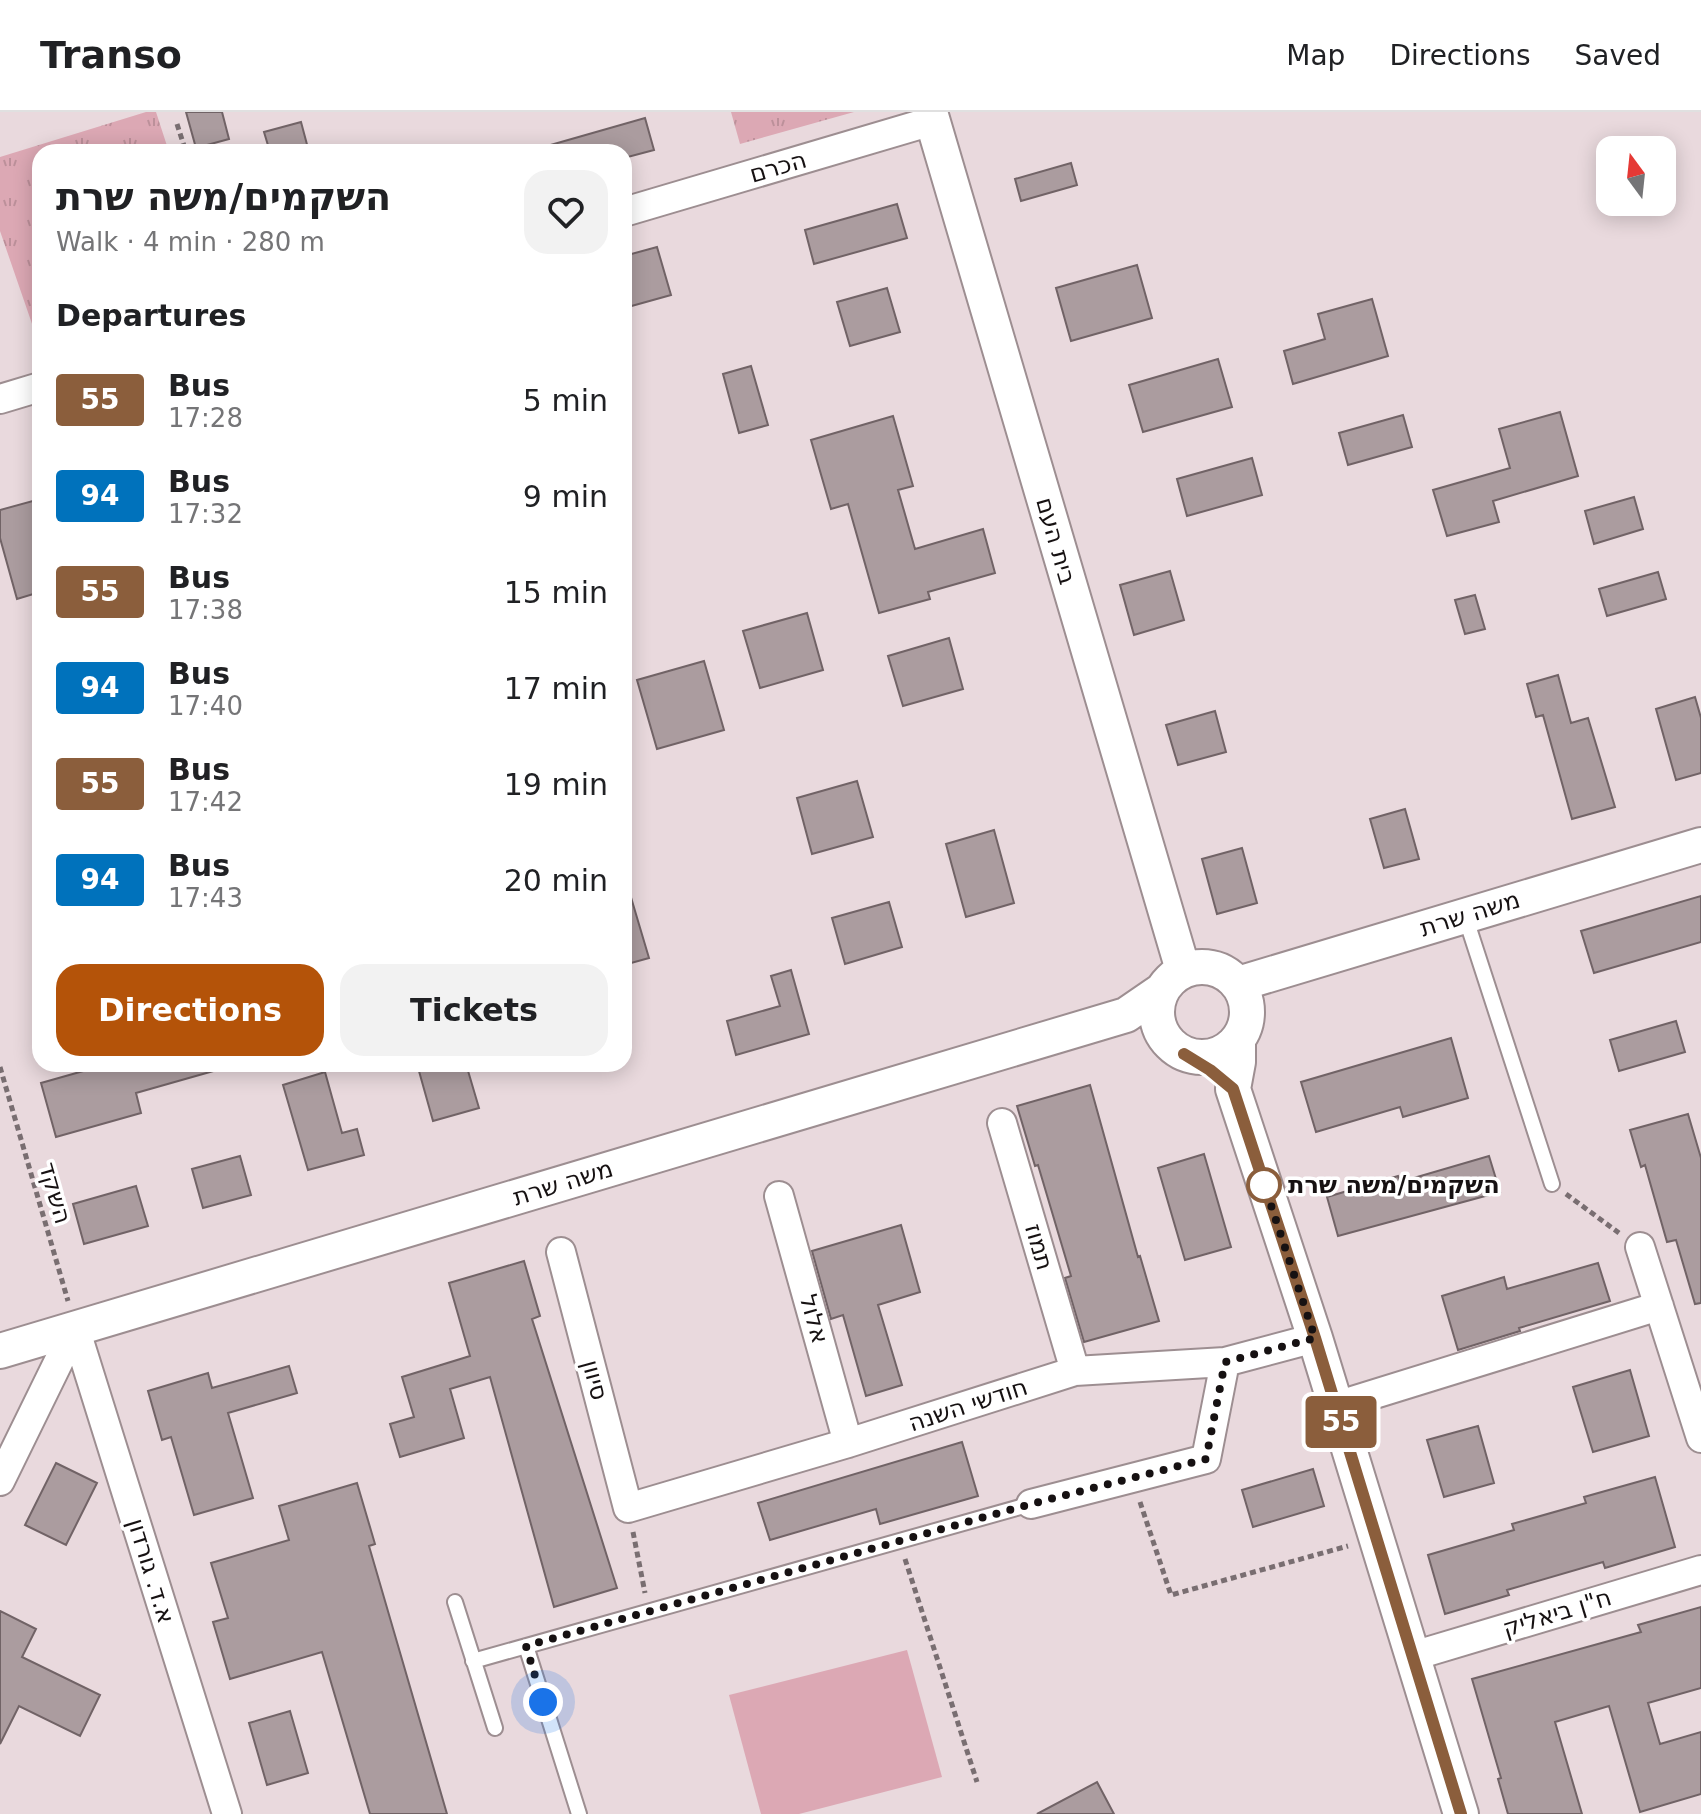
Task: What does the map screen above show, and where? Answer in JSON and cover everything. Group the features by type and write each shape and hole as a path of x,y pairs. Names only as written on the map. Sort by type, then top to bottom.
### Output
{"street":[{"name":"הכרם","path":"632,209 931,116"},
{"name":"בית העם","path":"931,116 1172,981"},
{"path":"0,399 32,389"},
{"name":"משה שרת","path":"1238,984 1701,845"},
{"path":"1198,966 1213,967 1227,973 1238,984 1248,1012 1238,1040 1227,1050 1213,1056 1198,1057 1173,1044 1157,1020 1156,1006 1172,981 1198,966"},
{"name":"משה שרת","path":"0,1351 1126,1015 1172,981"},
{"path":"1126,1015 1173,1044 1233,1089"},
{"path":"1238,1040 1233,1089 1315,1338 1461,1814"},
{"name":"תמוז","path":"1002,1123 1075,1371"},
{"name":"אלול","path":"779,1196 848,1443"},
{"path":"1640,1247 1701,1438"},
{"name":"סיוון","path":"561,1252 628,1508"},
{"path":"1336,1406 1659,1306"},
{"path":"0,1481 75,1328"},
{"name":"א.ד. גורדון","path":"75,1328 227,1814"},
{"name":"חודשי השנה","path":"628,1508 1075,1371 1225,1362 1315,1338"},
{"path":"1031,1504 1206,1459 1225,1362"},
{"name":"ח\"ן ביאליק","path":"1413,1656 1701,1570"}],"lane":[{"path":"1465,916 1552,1184"},
{"path":"473,1661 1031,1504"},
{"path":"455,1602 495,1728"},
{"path":"526,1646 579,1814"}],"path":[{"path":"177,124 183,144"},
{"name":"השקד","path":"0,1067 75,1328"},
{"path":"1552,1184 1640,1247"},
{"path":"1132,1478 1171,1595 1377,1538"},
{"path":"628,1508 649,1612"},
{"path":"899,1541 977,1782"}],"green space":[{"path":"146,112 156,112 166,144 42,144"},
{"path":"731,112 854,112 740,144"},
{"path":"32,147 32,324 0,231 0,157"},
{"path":"907,1650 942,1777 799,1814 761,1814 729,1695"}],"building":[{"path":"186,112 222,112 229,139 195,144"},
{"path":"645,118 654,150 632,156 632,144 554,144"},
{"path":"301,122 307,144 268,144 264,132"},
{"path":"1071,163 1077,185 1021,201 1015,179"},
{"path":"897,204 907,238 814,264 805,230"},
{"path":"657,247 671,295 632,306 632,254"},
{"path":"1137,265 1152,318 1071,341 1056,288"},
{"path":"887,288 900,332 850,346 837,302"},
{"path":"1372,299 1388,356 1293,384 1284,351 1325,339 1318,314"},
{"path":"1218,359 1232,407 1143,432 1129,385"},
{"path":"751,366 768,425 739,433 723,374"},
{"path":"1560,412 1578,476 1493,501 1499,522 1447,536 1433,490 1510,468 1499,429"},
{"path":"1403,415 1412,447 1348,465 1339,433"},
{"path":"893,416 913,486 898,490 915,549 983,529 995,573 928,592 930,599 879,613 848,504 831,509 811,440"},
{"path":"1252,458 1262,495 1187,516 1177,479"},
{"path":"1634,497 1643,529 1594,544 1585,511"},
{"path":"32,501 32,594 17,599 0,538 0,510"},
{"path":"1170,571 1184,620 1134,635 1120,585"},
{"path":"1658,572 1666,599 1607,616 1599,589"},
{"path":"1475,595 1485,629 1465,634 1455,600"},
{"path":"807,613 823,670 760,688 743,631"},
{"path":"949,638 963,689 903,706 888,656"},
{"path":"704,661 724,730 657,749 637,680"},
{"path":"1558,675 1571,723 1588,718 1615,807 1572,819 1543,715 1536,717 1527,684"},
{"path":"1695,697 1701,718 1701,773 1676,780 1656,709"},
{"path":"1215,711 1226,752 1178,765 1166,725"},
{"path":"857,781 873,837 812,854 797,798"},
{"path":"1405,809 1419,859 1384,868 1370,819"},
{"path":"994,830 1014,903 966,917 946,844"},
{"path":"1242,848 1257,903 1217,914 1202,859"},
{"path":"1701,896 1701,942 1594,973 1581,931"},
{"path":"632,901 649,958 632,963"},
{"path":"889,902 902,947 845,964 832,918"},
{"path":"791,970 809,1034 736,1055 727,1021 780,1006 771,976"},
{"path":"1676,1021 1685,1052 1619,1071 1610,1040"},
{"path":"1451,1038 1468,1098 1403,1117 1400,1107 1316,1132 1301,1082"},
{"path":"80,1072 210,1072 136,1093 141,1113 56,1137 41,1083"},
{"path":"325,1072 342,1133 357,1129 364,1155 308,1170 283,1085"},
{"path":"419,1072 468,1072 479,1108 433,1121"},
{"path":"1090,1085 1159,1321 1084,1342 1065,1278 1071,1276 1017,1106"},
{"path":"1688,1114 1701,1158 1701,1303 1695,1304 1676,1240 1667,1242 1645,1165 1641,1167 1630,1130"},
{"path":"1204,1154 1231,1247 1185,1260 1158,1168"},
{"path":"240,1156 251,1195 203,1208 192,1169"},
{"path":"1489,1156 1500,1192 1338,1236 1327,1197 1398,1176 1400,1182"},
{"path":"136,1186 148,1226 84,1244 73,1204"},
{"path":"901,1225 920,1292 878,1305 902,1385 866,1396 843,1315 831,1319 812,1251"},
{"path":"524,1261 540,1316 532,1319 617,1588 554,1607 490,1377 450,1389 464,1438 400,1457 390,1424 414,1417 402,1377 470,1356 449,1283"},
{"path":"1598,1263 1610,1301 1458,1350 1442,1296 1504,1277 1507,1289"},
{"path":"289,1366 297,1393 228,1413 253,1498 194,1515 171,1437 162,1440 148,1391 208,1373 212,1388"},
{"path":"1630,1370 1649,1436 1593,1452 1573,1387"},
{"path":"1478,1426 1494,1483 1444,1497 1427,1440"},
{"path":"962,1442 978,1496 880,1524 876,1509 770,1540 758,1503"},
{"path":"56,1463 97,1483 66,1545 25,1525"},
{"path":"1313,1469 1324,1506 1253,1527 1242,1490"},
{"path":"1655,1477 1675,1547 1605,1568 1603,1562 1507,1590 1509,1595 1445,1614 1428,1555 1514,1530 1512,1524 1586,1503 1584,1497"},
{"path":"357,1483 375,1544 369,1546 447,1814 370,1814 322,1652 230,1679 213,1622 228,1618 211,1563 289,1540 279,1506"},
{"path":"1701,1607 1701,1688 1648,1703 1660,1744 1701,1732 1701,1794 1640,1812 1609,1706 1555,1722 1582,1814 1508,1814 1498,1779 1501,1778 1472,1679 1641,1632 1638,1625"},
{"path":"0,1611 36,1629 22,1657 100,1695 80,1736 19,1706 0,1744"},
{"path":"290,1711 308,1773 267,1785 249,1723"},
{"path":"1097,1782 1114,1814 1037,1814"}],"bus line":[{"name":"55","path":"1184,1054 1233,1089 1315,1338 1461,1814"}],"place":[{"name":"השקמים/משה שרת","path":"1264,1185"}],"route":[{"path":"543,1702 526,1646 1031,1504 1206,1459 1225,1362 1315,1338 1260,1172 1264,1185"}]}
